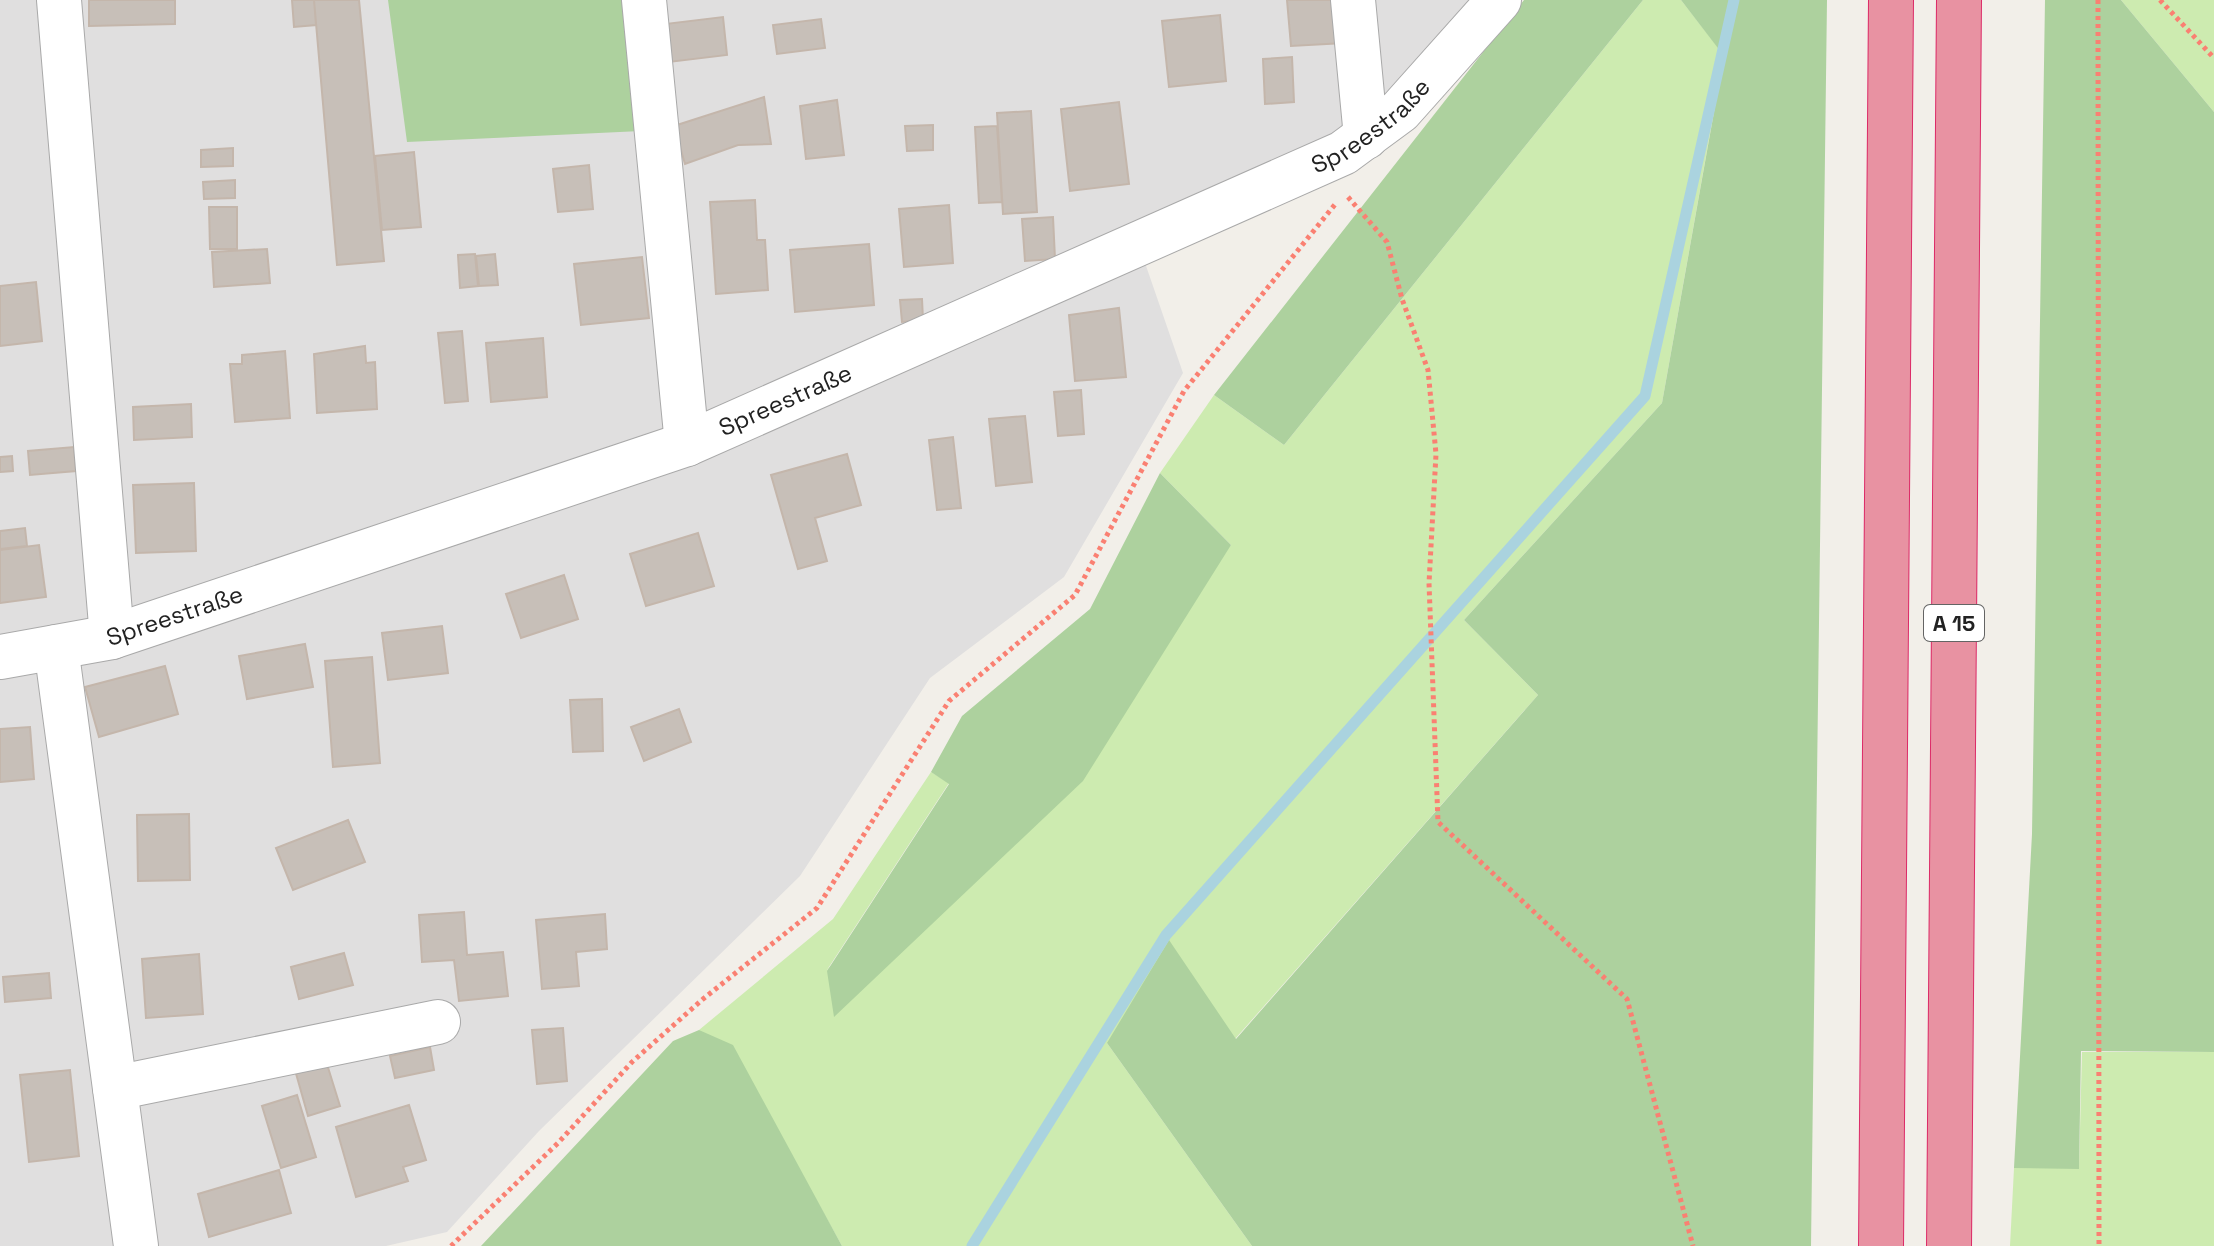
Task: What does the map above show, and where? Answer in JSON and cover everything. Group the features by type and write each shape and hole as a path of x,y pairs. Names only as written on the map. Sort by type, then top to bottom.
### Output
{"highway":[{"path":"1881,1246 1891,0"},
{"name":"A 15","path":"1949,1246 1959,0"}],"street":[{"path":"59,0 112,637"},
{"path":"644,0 687,444"},
{"path":"1353,0 1366,137"},
{"name":"Spreestraße","path":"0,657 112,637 687,444 1343,153 1400,111 1499,0"},
{"path":"56,647 136,1246"},
{"path":"115,1088 438,1022"}],"path":[{"path":"2098,0 2099,1246"},
{"path":"2160,0 2214,58"},
{"path":"451,1246 558,1143 632,1062 703,999 817,908 949,701 1075,595 1184,391 1344,193 1387,242 1402,299 1428,370 1436,454 1429,583 1438,822 1627,999 1693,1246"}],"shaded area":[{"path":"0,0 1470,0 1403,78 1347,130 669,433 125,613 0,636"},
{"path":"1144,260 1183,373 1064,577 930,678 800,876 539,1131 447,1232 386,1246 0,1246 0,674"}],"green space":[{"path":"388,0 629,0 641,131 407,142"},
{"path":"1524,0 1643,0 1284,445 1214,395"},
{"path":"1643,0 1681,0 1724,55 1662,403 1464,620 1538,695 1235,1039 1107,1043 1252,1246 842,1246 799,1169 699,1030 833,919 931,772 949,783 827,970 1231,545 1160,473 1214,395 1284,445"},
{"path":"1681,0 1827,0 1811,1246 1252,1246 1107,1043 1169,940 1236,1039 1538,695 1464,620 1662,403 1724,56"},
{"path":"2045,0 2121,0 2214,112 2214,1052 2081,1051 2079,1169 2014,1168 2032,834"},
{"path":"2121,0 2214,0 2214,112"},
{"path":"1160,473 1231,545 1083,781 834,1017 827,971 949,784 931,772 962,716 1090,609"},
{"path":"699,1030 733,1045 842,1246 481,1246 673,1041"},
{"path":"2082,1052 2214,1052 2214,1246 2010,1246 2014,1168 2079,1168"}],"building":[{"path":"89,0 175,0 175,24 89,26"},
{"path":"292,0 314,0 316,25 294,27"},
{"path":"314,0 359,0 384,261 337,265"},
{"path":"1287,0 1341,0 1344,43 1291,46"},
{"path":"1220,15 1226,81 1169,87 1162,21"},
{"path":"723,17 727,55 669,62 665,24"},
{"path":"821,19 825,48 777,54 773,25"},
{"path":"1292,57 1294,102 1265,104 1263,59"},
{"path":"764,97 771,144 738,145 685,164 674,126"},
{"path":"837,100 844,155 806,159 800,106"},
{"path":"1119,102 1129,184 1070,191 1061,109"},
{"path":"1031,111 1037,212 1003,214 997,113"},
{"path":"933,125 933,150 907,151 905,126"},
{"path":"997,126 1002,202 979,203 975,127"},
{"path":"233,148 233,166 201,167 201,150"},
{"path":"414,152 421,227 382,230 375,156"},
{"path":"589,165 593,209 558,212 553,169"},
{"path":"235,180 235,198 204,199 203,182"},
{"path":"755,200 757,240 765,240 768,290 716,294 710,202"},
{"path":"949,205 953,263 904,267 899,209"},
{"path":"209,207 237,207 237,249 210,249"},
{"path":"1053,217 1055,259 1025,261 1022,219"},
{"path":"869,244 874,305 795,312 790,250"},
{"path":"267,249 270,283 214,287 212,252"},
{"path":"475,254 478,286 460,288 458,255"},
{"path":"495,254 498,285 479,286 476,256"},
{"path":"642,257 649,318 581,325 574,264"},
{"path":"36,282 42,341 0,346 0,286"},
{"path":"922,299 923,320 902,322 900,300"},
{"path":"1119,308 1126,377 1075,381 1069,315"},
{"path":"462,331 468,401 445,403 438,333"},
{"path":"543,338 547,397 491,402 486,343"},
{"path":"365,346 366,363 375,362 377,409 317,413 314,354"},
{"path":"285,351 290,418 235,422 230,364 242,364 242,355"},
{"path":"1081,390 1084,434 1058,436 1054,392"},
{"path":"191,404 192,437 134,440 133,407"},
{"path":"1025,416 1032,482 996,486 989,419"},
{"path":"953,437 961,508 937,510 929,440"},
{"path":"74,447 76,471 30,475 28,451"},
{"path":"847,454 861,505 815,518 827,561 798,569 771,475"},
{"path":"12,456 13,471 0,472 0,457"},
{"path":"194,483 196,551 136,553 133,485"},
{"path":"25,528 27,546 0,549 0,531"},
{"path":"698,533 714,586 646,606 630,554"},
{"path":"39,545 46,597 0,603 0,550"},
{"path":"564,575 578,619 521,638 506,594"},
{"path":"442,626 448,673 388,680 382,633"},
{"path":"305,644 313,687 247,699 239,656"},
{"path":"372,657 380,763 333,767 325,661"},
{"path":"165,666 178,714 99,737 85,687"},
{"path":"602,699 603,751 573,752 570,700"},
{"path":"679,709 691,742 644,761 631,727"},
{"path":"30,727 34,779 0,782 0,729"},
{"path":"189,814 190,880 138,881 137,815"},
{"path":"348,820 365,862 293,890 276,848"},
{"path":"464,912 467,955 503,952 508,996 459,1001 454,960 422,962 419,915"},
{"path":"605,914 607,949 576,952 579,986 542,989 536,920"},
{"path":"344,953 353,985 299,999 291,967"},
{"path":"199,954 203,1014 146,1018 142,959"},
{"path":"49,973 51,998 5,1002 3,977"},
{"path":"563,1028 567,1081 537,1084 532,1030"},
{"path":"430,1047 434,1070 395,1078 390,1056"},
{"path":"326,1061 340,1106 308,1116 295,1070"},
{"path":"70,1070 79,1156 29,1162 20,1075"},
{"path":"297,1095 316,1157 281,1168 262,1106"},
{"path":"409,1105 426,1160 403,1167 408,1181 356,1197 336,1127"},
{"path":"279,1170 291,1213 209,1237 198,1194"}],"waterway":[{"path":"972,1246 1166,935 1645,396 1734,0"}]}
